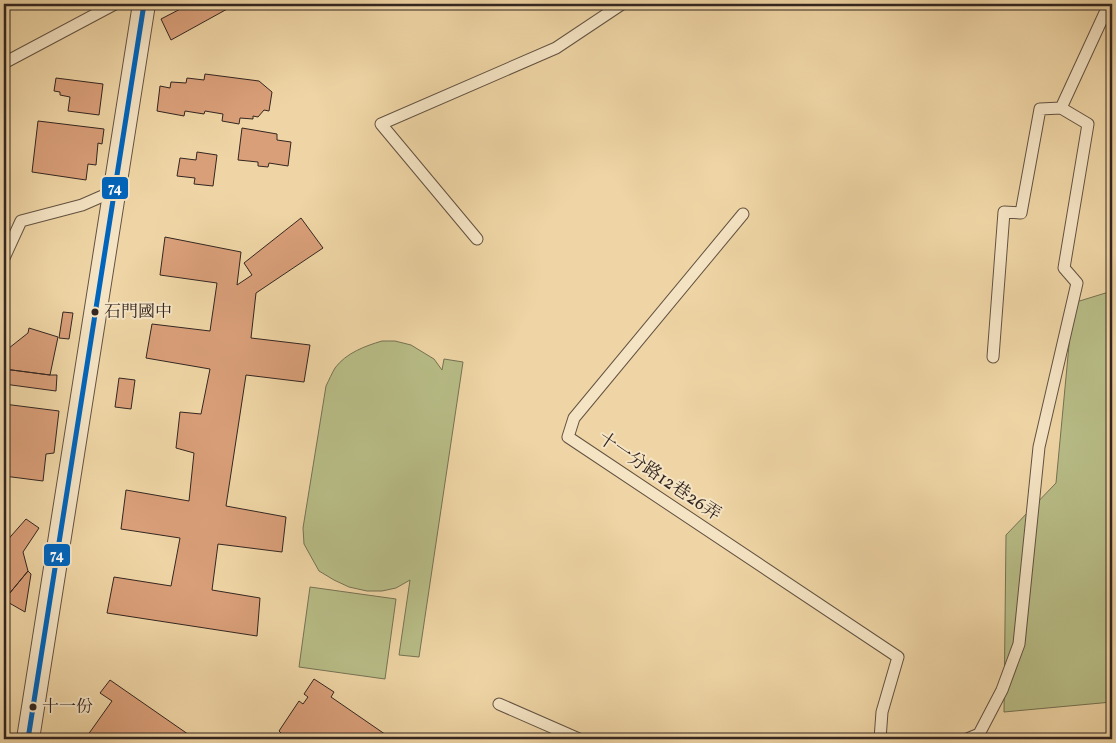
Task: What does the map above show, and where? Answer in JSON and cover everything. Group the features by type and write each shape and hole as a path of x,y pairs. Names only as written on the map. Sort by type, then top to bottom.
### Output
{"street":[{"path":"28,739 144,4"}],"lane":[{"path":"4,63 115,4"},
{"path":"477,239 380,124 556,48 622,4"},
{"path":"1061,108 1110,4"},
{"path":"967,739 979,734 1002,690 1019,644 1039,447 1077,283 1064,268 1088,124 1061,108 1040,109 1022,212 1004,212 993,357"},
{"path":"4,258 21,221 82,206 114,191"},
{"name":"十一分路12巷26弄","path":"743,214 574,418 568,437 898,657 882,712 880,739"},
{"path":"499,704 579,739"}],"green space":[{"path":"1112,291 1112,702 1004,712 1006,535 1056,483 1073,303"},
{"path":"382,341 395,341 411,345 434,359 442,370 444,359 463,362 419,657 399,655 410,580 396,588 382,591 367,591 349,587 319,571 304,544 303,528 326,386 335,368 345,358 363,348"},
{"path":"310,587 396,599 385,679 299,667"}],"building":[{"path":"190,4 226,4 229,8 171,40 161,19"},
{"path":"205,74 259,81 272,92 269,111 264,110 258,117 253,116 253,119 240,118 239,124 222,121 223,114 205,111 204,114 185,111 184,116 157,111 160,86 170,88 171,82 186,83 187,78 204,80"},
{"path":"56,78 103,84 99,115 68,111 70,97 60,95 60,92 54,91"},
{"path":"38,121 104,129 102,144 98,143 96,165 88,164 86,180 32,172"},
{"path":"242,128 277,134 277,140 291,142 288,166 269,163 268,167 258,166 258,162 238,160"},
{"path":"197,152 217,155 213,186 194,184 195,178 177,176 180,158 196,160"},
{"path":"301,218 323,248 256,293 251,338 310,345 304,382 246,375 226,506 286,517 282,552 218,544 212,590 260,598 257,636 107,613 114,577 171,586 180,538 121,529 126,490 189,501 194,453 176,448 180,412 201,414 210,369 146,358 152,324 210,331 217,283 160,275 165,237 241,252 237,285 252,275 244,263"},
{"path":"63,312 73,313 69,339 59,338"},
{"path":"29,328 58,337 50,375 4,369 4,352 28,333"},
{"path":"4,369 57,375 56,391 4,384"},
{"path":"119,378 135,380 131,409 115,407"},
{"path":"4,404 59,411 54,453 46,454 43,481 4,476"},
{"path":"26,519 39,528 23,552 28,571 4,600 4,544"},
{"path":"28,571 31,574 25,612 4,600"},
{"path":"314,679 334,692 331,697 392,739 280,739 283,735 279,731 299,701 303,704 308,697 304,694"},
{"path":"110,680 195,739 85,739 112,701 100,693"}],"transit line":[{"name":"74","path":"28,739 144,4"}],"place":[{"name":"石門國中","path":"95,312"},
{"name":"十一份","path":"33,707"}]}
